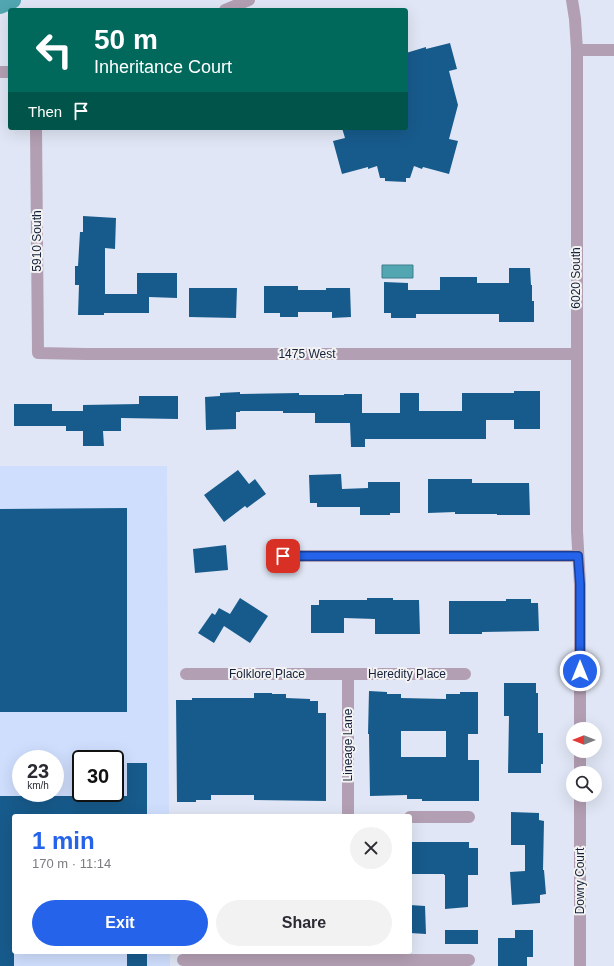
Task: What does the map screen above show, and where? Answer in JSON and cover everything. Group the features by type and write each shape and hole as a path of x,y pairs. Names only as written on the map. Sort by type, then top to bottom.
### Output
{"street":[{"name":"6020 South","path":"572,0 577,50 576,523 578,556"},
{"path":"229,8 241,2"},
{"path":"577,50 614,50"},
{"name":"5910 South","path":"36,130 38,353"},
{"name":"1475 West","path":"38,353 576,354"},
{"path":"283,556 578,556 580,584 580,722"},
{"name":"Folklore Place","path":"186,674 348,674"},
{"name":"Heredity Place","path":"348,674 465,674"},
{"name":"Lineage Lane","path":"348,674 348,814"},
{"name":"Dowry Court","path":"580,802 580,966"},
{"path":"412,817 469,817"},
{"path":"183,960 469,960"}],"shaded area":[{"path":"382,265 413,265 413,278 382,278"},
{"path":"0,466 167,466 169,814 12,814 12,954 170,954 170,966 0,966"}],"building":[{"path":"450,43 457,69 449,71 458,105 449,139 458,141 449,174 414,166 410,178 406,178 406,182 385,181 385,178 380,178 377,166 342,174 333,141 345,138 343,130 408,130 408,52 426,47 426,49"},
{"path":"83,216 116,218 115,249 105,248 105,294 137,294 137,273 177,273 177,298 149,297 149,313 104,313 104,315 78,315 79,285 75,285 75,266 78,266 80,232 83,232"},
{"path":"509,268 530,268 532,301 534,301 534,322 499,322 499,314 416,314 416,318 391,318 391,313 384,313 384,282 408,283 408,290 440,290 440,277 477,277 477,283 509,283"},
{"path":"264,286 298,286 298,290 350,288 351,317 332,318 332,312 298,312 298,317 280,317 280,313 264,313"},
{"path":"189,288 237,288 236,318 189,317"},
{"path":"514,391 540,391 540,429 514,429 514,420 486,420 486,439 365,439 365,447 351,447 350,423 315,423 315,413 240,411 236,412 236,429 206,430 205,397 220,396 220,393 299,393 299,395 362,394 362,413 400,413 400,393 419,393 419,411 462,411 462,393 514,393"},
{"path":"139,396 178,396 178,419 121,418 121,431 103,431 104,446 83,446 83,431 66,431 66,426 14,426 14,404 52,404 52,411 83,411 83,405 139,404"},
{"path":"238,470 249,484 255,479 266,494 247,508 245,506 224,522 204,495"},
{"path":"341,474 342,489 368,488 368,482 400,482 400,513 390,513 390,515 360,515 360,507 317,507 317,503 310,503 309,475"},
{"path":"428,479 472,479 472,483 529,483 530,515 455,514 455,512 428,513"},
{"path":"127,508 127,712 0,712 0,509"},
{"path":"226,545 228,570 195,573 193,549"},
{"path":"240,598 268,616 250,643 224,626 214,643 198,633 212,613 215,615 219,608 230,614"},
{"path":"367,598 419,600 420,634 375,634 375,619 344,618 344,633 311,633 311,605 319,605 319,600 367,600"},
{"path":"506,599 531,599 531,603 538,603 539,631 449,634 449,601 506,601"},
{"path":"504,683 536,683 536,693 538,693 538,733 543,733 543,764 541,764 541,773 508,773 509,716 504,716"},
{"path":"369,691 387,692 387,694 401,694 401,698 446,699 446,694 478,692 478,734 468,734 468,760 479,760 479,801 422,801 422,799 407,799 407,795 370,796 368,734","holes":["401,731 446,731 446,757 401,757"]},
{"path":"254,693 286,694 286,698 310,699 310,701 318,701 318,713 326,713 326,801 254,800 254,795 211,795 211,800 177,802 176,700 192,700 192,698 254,698"},
{"path":"127,763 147,763 147,814 12,814 12,954 14,954 14,966 0,966 0,796 12,796 12,802 64,802 64,796 72,796 72,802 124,802 124,796 127,796"},
{"path":"511,812 539,813 539,820 544,821 543,870 546,894 540,895 540,903 512,905 510,872 525,871 525,845 511,845"},
{"path":"412,842 469,842 469,848 478,848 478,875 468,875 468,907 445,909 444,874 412,874"},
{"path":"412,905 425,906 426,934 412,933"},
{"path":"445,930 478,930 478,944 445,944"},
{"path":"515,930 533,930 533,957 527,957 527,966 498,966 498,938 515,938"},
{"path":"127,954 147,954 147,966 127,966"}],"waterway":[{"path":"0,5 12,0"}],"route":[{"path":"283,556 578,556 580,584 580,671"}]}
